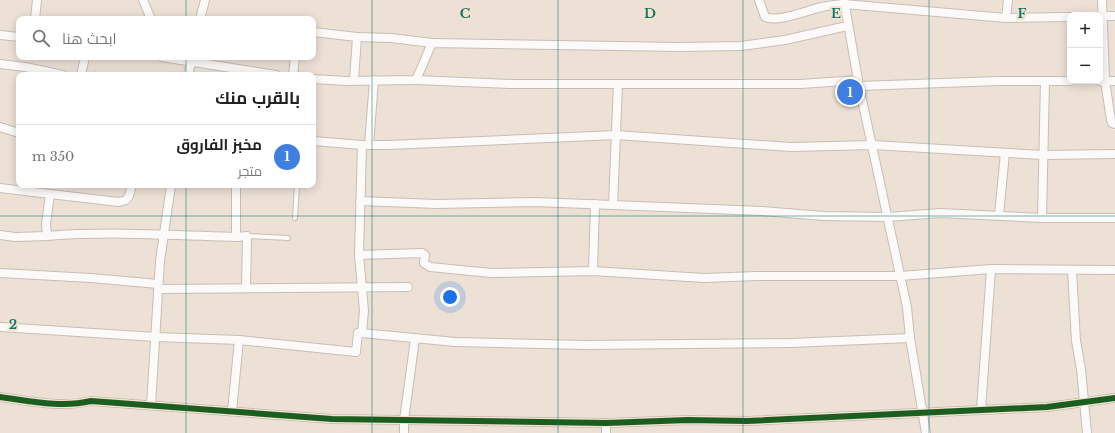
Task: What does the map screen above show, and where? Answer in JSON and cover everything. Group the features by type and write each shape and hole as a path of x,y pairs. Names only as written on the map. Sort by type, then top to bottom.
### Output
{"street":[{"path":"35,16 37,0"},
{"path":"143,0 150,16"},
{"path":"201,16 205,0"},
{"path":"759,0 765,17 767,18 784,17 844,2 1006,18 1067,17"},
{"path":"1006,18 1008,0"},
{"path":"1102,0 1102,12"},
{"path":"844,2 859,83 907,307 910,338 926,433"},
{"path":"1103,16 1115,16"},
{"path":"316,32 357,37 391,38 432,43 679,47 741,46 785,40 848,26"},
{"path":"0,35 16,37"},
{"path":"354,80 357,37"},
{"path":"416,80 432,43"},
{"path":"82,72 84,60"},
{"path":"189,72 191,60"},
{"path":"196,60 260,72"},
{"path":"293,72 295,60"},
{"path":"0,64 49,72"},
{"path":"316,79 346,81 416,80 511,84 801,84 1067,81"},
{"path":"362,333 364,311 359,255 360,201 365,145 374,80"},
{"path":"1042,218 1042,155 1045,81"},
{"path":"1115,81 1103,81 1111,120 1112,123 1115,124"},
{"path":"613,205 618,84"},
{"path":"0,127 16,132"},
{"path":"316,141 365,145 389,145 616,135 791,147 873,145 1042,155 1115,154"},
{"path":"999,215 1005,153"},
{"path":"0,188 119,202 126,200 131,188"},
{"path":"151,405 159,286 171,188"},
{"path":"236,188 236,237"},
{"path":"47,236 46,224 50,194"},
{"path":"360,201 437,204 534,202 762,211 824,216 888,217 940,213 1042,218 1115,218"},
{"path":"593,271 595,204"},
{"path":"0,235 15,237 76,234 247,236 246,288"},
{"path":"359,255 422,253 425,255 424,263 430,267 491,273 593,271 704,278 757,276 900,276 991,269 1115,270"},
{"path":"981,410 991,269"},
{"path":"1072,270 1076,341 1081,369 1087,433"},
{"path":"0,273 91,278 159,286 246,288 408,287"},
{"path":"0,327 156,337 239,340 356,352 358,333 455,342 585,345 792,342 910,338"},
{"path":"404,433 404,420 415,338"},
{"path":"232,411 239,340"},
{"path":"0,397 60,405 79,404 91,401 332,419 606,423 688,420 747,421 1047,407 1115,398"},
{"path":"606,423 606,433"}],"lane":[{"path":"295,218 296,188"},
{"path":"247,236 288,238"}],"cycle path":[{"path":"0,397 57,404 91,401 332,419 606,423 688,420 747,421 1047,407 1115,398"}],"place":[{"name":"مخبز الفاروق","path":"850,92"}]}
